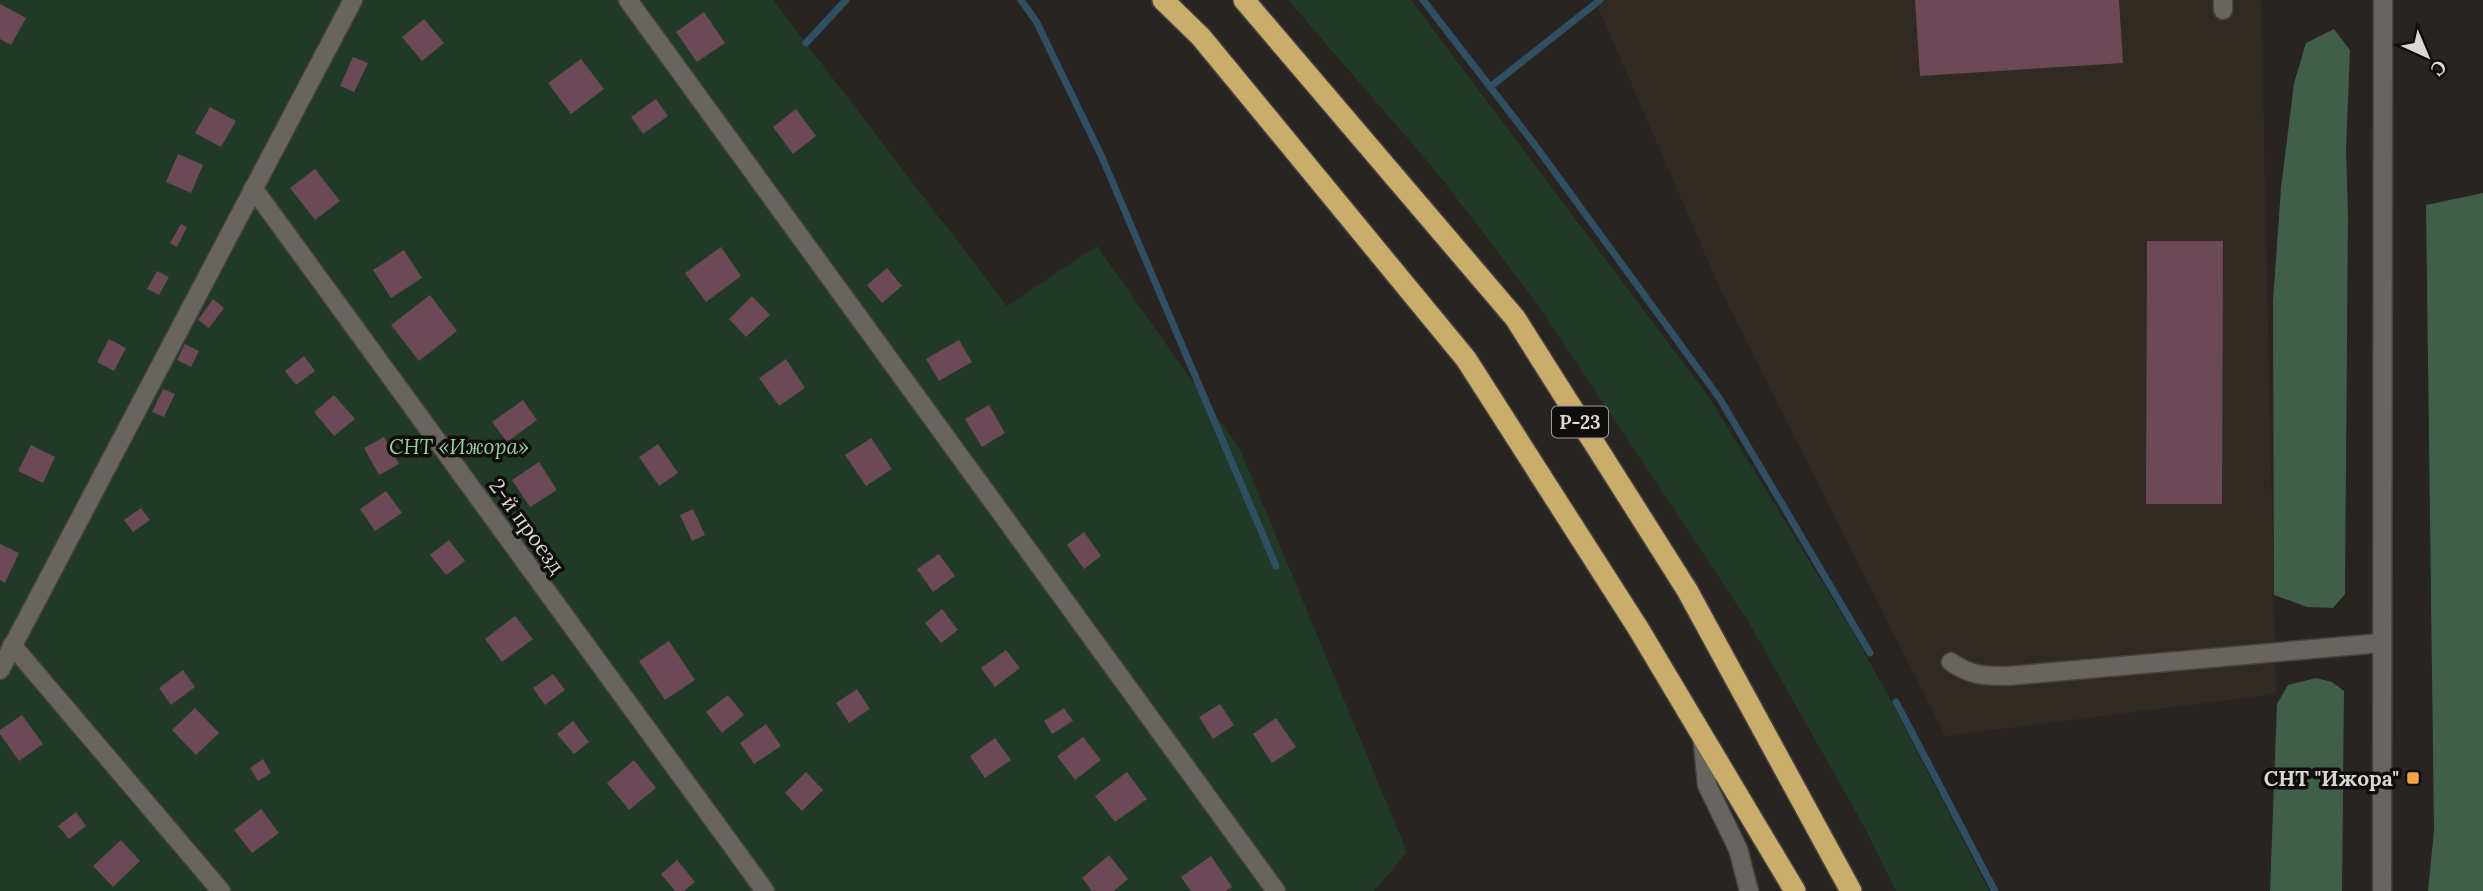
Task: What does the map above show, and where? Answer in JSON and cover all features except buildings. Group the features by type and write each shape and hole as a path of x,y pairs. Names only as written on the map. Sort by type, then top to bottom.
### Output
{"highway":[{"name":"Р-23","path":"1163,0 1201,37 1466,359 1701,731 1795,891"},
{"name":"Р-23","path":"1244,0 1515,318 1687,590 1851,891"}],"street":[{"path":"0,670 353,0"},
{"path":"628,0 1276,891"},
{"path":"2382,891 2383,0"},
{"name":"2-й проезд","path":"253,188 765,891"},
{"path":"1951,662 1966,672 1985,676 2008,676 2381,643"},
{"path":"12,645 221,891"},
{"path":"1701,731 1707,785 1738,849 1749,891"}],"shaded area":[{"path":"1595,0 2261,0 2276,694 1945,736 1718,284"}],"green space":[{"name":"СНТ «Ижора»","path":"0,0 773,0 1007,306 1097,246 1240,449 1407,852 1374,891 0,891"},
{"path":"1288,0 1411,0 1711,400 1854,634 1989,891 1896,891 1865,828 1748,621 1536,302 1435,170"},
{"path":"2334,29 2350,50 2346,148 2348,214 2345,594 2333,608 2307,607 2274,595 2273,301 2281,188 2294,83 2306,43"},
{"path":"2483,193 2483,891 2428,891 2434,831 2426,205"},
{"path":"2316,678 2332,682 2344,691 2342,891 2270,891 2277,704 2288,685"}],"waterway":[{"path":"806,43 846,0"},
{"path":"1021,0 1036,21 1101,155 1276,566"},
{"path":"1423,0 1535,145 1720,399 1870,653"},
{"path":"1490,87 1600,0"},
{"path":"1896,702 1995,891"}],"place":[{"name":"СНТ \"Ижора\"","path":"2413,778"}]}
